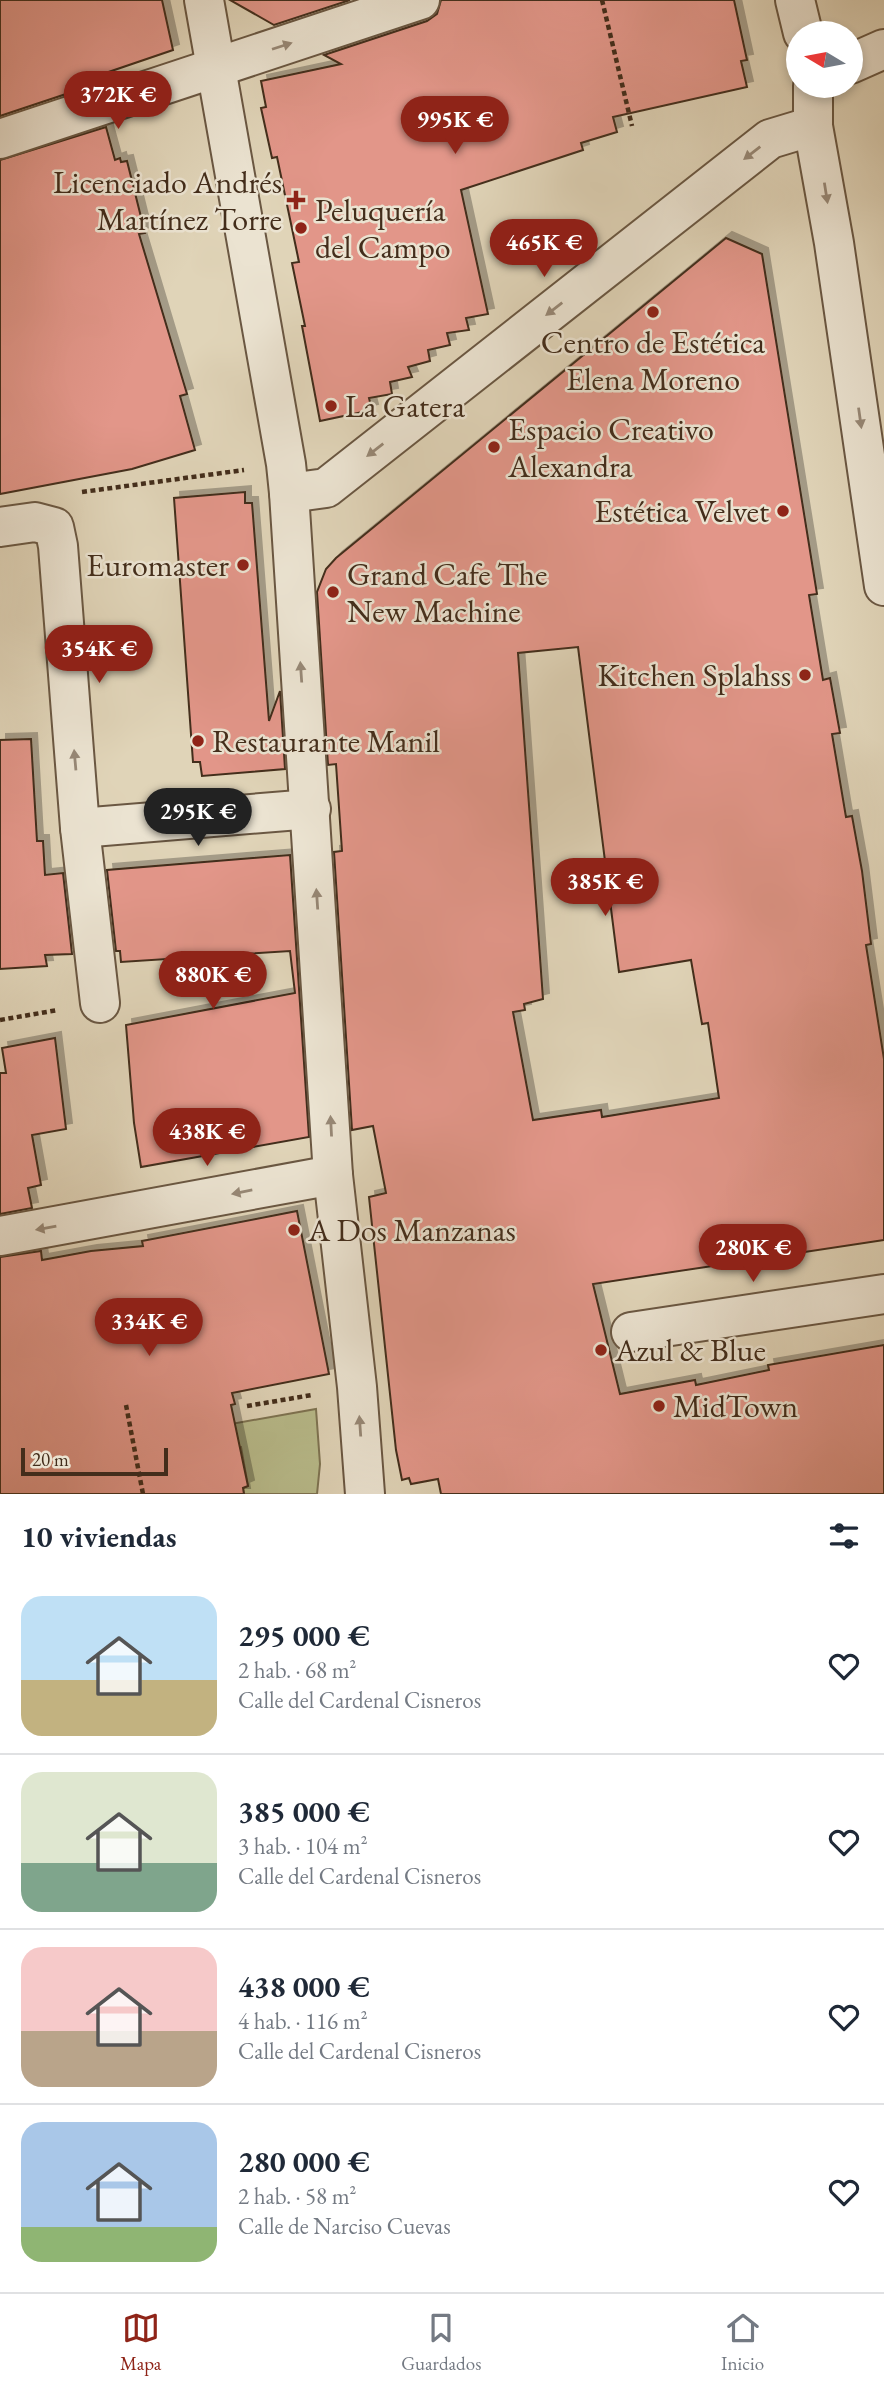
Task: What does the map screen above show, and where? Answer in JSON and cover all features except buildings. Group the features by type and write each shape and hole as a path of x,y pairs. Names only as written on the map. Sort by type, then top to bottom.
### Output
{"street":[{"path":"204,0 288,478 333,1175 357,1387 365,1494"},
{"path":"0,139 421,0"},
{"path":"795,0 800,21"},
{"path":"863,58 884,49"},
{"path":"813,98 813,126 834,243 884,586"},
{"path":"288,478 326,488 770,139 813,126"},
{"path":"17,524 54,527 58,546 80,828 100,1003"},
{"path":"80,828 311,809"},
{"path":"0,1236 333,1175"},
{"path":"631,1332 884,1294"}],"path":[{"path":"602,0 632,127"},
{"path":"17,524 67,494 288,478"},
{"path":"0,1020 100,1003"},
{"path":"247,1406 357,1387"},
{"path":"126,1405 143,1494"}],"green space":[{"path":"316,1409 320,1464 317,1494 244,1494 243,1488 248,1486 241,1447 235,1447 231,1424"}],"place":[{"name":"Licenciado Andrés Martínez Torre","path":"296,200"},
{"name":"Peluquería del Campo","path":"301,228"},
{"name":"Centro de Estética Elena Moreno","path":"653,312"},
{"name":"La Gatera","path":"331,406"},
{"name":"Espacio Creativo Alexandra","path":"494,447"},
{"name":"Estética Velvet","path":"783,511"},
{"name":"Euromaster","path":"243,565"},
{"name":"Grand Cafe The New Machine","path":"333,592"},
{"name":"Kitchen Splahss","path":"805,675"},
{"name":"Restaurante Manil","path":"198,741"},
{"name":"A Dos Manzanas","path":"294,1230"},
{"name":"Azul & Blue","path":"601,1350"},
{"name":"MidTown","path":"659,1406"}]}
